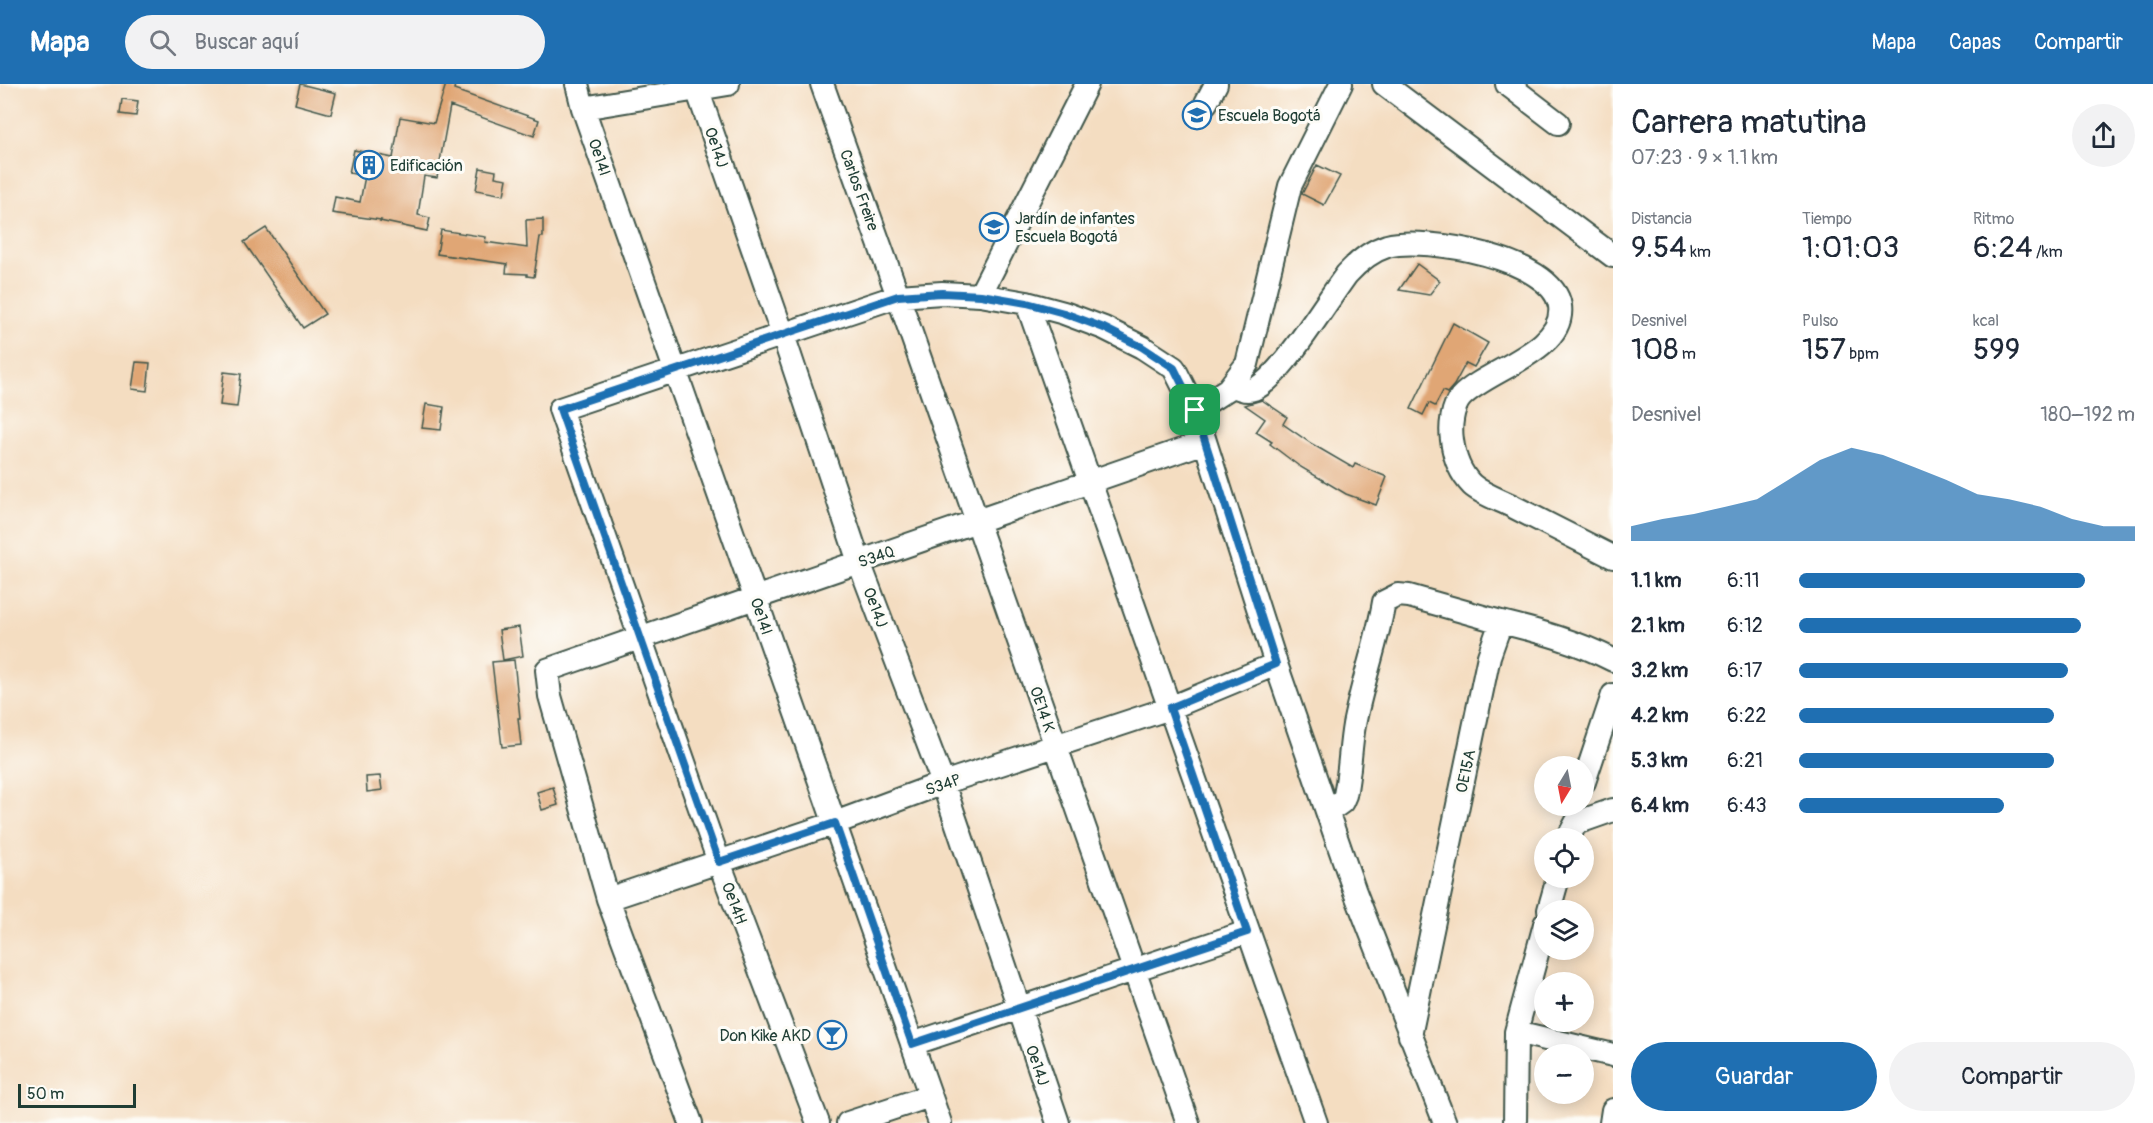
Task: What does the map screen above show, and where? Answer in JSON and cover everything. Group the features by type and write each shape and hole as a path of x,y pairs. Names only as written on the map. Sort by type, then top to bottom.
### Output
{"street":[{"name":"Oe14I","path":"577,84 583,108 940,1123"},
{"path":"583,108 728,84"},
{"name":"Carlos Freire","path":"822,84 898,296"},
{"path":"981,295 1088,84"},
{"path":"1195,410 1228,389 1247,364 1290,186 1341,84"},
{"path":"1384,84 1613,256"},
{"path":"1507,84 1558,123"},
{"name":"Oe14J","path":"697,89 859,562 943,783 1058,1123"},
{"path":"1232,385 1242,390 1254,389 1275,373 1347,274 1376,251 1400,244 1441,244 1488,255 1518,266 1550,285 1560,305 1559,320 1547,339 1524,357 1460,398 1452,423 1453,450 1458,464 1473,486 1613,557"},
{"path":"675,371 898,296 942,293 981,295 1027,303 1064,313 1104,328 1142,347 1174,368 1195,410 1276,664 1355,892 1445,1123"},
{"name":"OE14 K","path":"898,296 1188,1123"},
{"path":"1027,303 1316,1123"},
{"name":"Oe14H","path":"675,371 560,409 719,862 818,1123"},
{"name":"S34Q","path":"608,899 549,696 547,670 1204,442"},
{"path":"1328,812 1342,802 1345,795 1354,725 1379,636 1384,602 1398,595 1408,596 1558,636 1613,660"},
{"name":"OE15A","path":"1410,1036 1489,656 1501,622"},
{"name":"S34P","path":"608,899 835,823 943,783 1170,708 1276,664"},
{"path":"1593,756 1613,695"},
{"path":"1574,822 1613,810"},
{"path":"608,899 691,1123"},
{"path":"912,1044 1247,932"},
{"path":"1515,1123 1516,1032 1535,960"},
{"path":"1516,1032 1613,1055"},
{"path":"848,1123 930,1096"},
{"path":"1611,1123 1613,1110"}],"building":[{"path":"300,84 336,93 331,114 295,104"},
{"path":"446,84 455,84 454,89 460,92 539,120 534,136 450,106 437,178 424,176 418,215 430,218 427,231 381,220 332,213 335,197 360,202 365,176 349,173 354,150 393,158 400,117 434,123"},
{"path":"122,99 138,101 136,116 120,114"},
{"path":"1317,165 1340,176 1324,205 1302,194"},
{"path":"480,168 496,171 495,177 507,179 504,195 476,190"},
{"path":"543,219 543,237 540,237 534,277 527,276 527,274 506,273 507,264 437,254 441,230 486,237 485,242 527,248 526,220"},
{"path":"266,228 325,314 303,328 244,242"},
{"path":"1417,264 1440,281 1429,295 1399,290"},
{"path":"1453,323 1488,343 1474,367 1466,363 1454,385 1447,393 1443,391 1435,406 1429,403 1423,415 1411,409"},
{"path":"136,362 150,363 147,391 132,389"},
{"path":"224,372 241,374 237,407 220,405"},
{"path":"1262,400 1287,417 1283,424 1312,444 1353,468 1355,464 1387,477 1376,505 1346,494 1299,466 1270,444 1272,442 1256,432 1265,419 1245,405"},
{"path":"426,404 444,407 441,430 422,428"},
{"path":"519,627 523,656 503,660 499,630"},
{"path":"514,660 521,745 502,747 492,662"},
{"path":"380,776 382,790 367,792 366,777"},
{"path":"553,787 558,805 542,810 537,792"}],"place":[{"name":"Escuela Bogotá","path":"1197,115"},
{"name":"Edificación","path":"369,165"},
{"name":"Jardín de infantes Escuela Bogotá","path":"994,227"},
{"name":"Don Kike AKD","path":"832,1035"}],"route":[{"path":"942,293 981,295 1027,303 1064,313 1104,328 1142,347 1174,368 1195,410 1276,664 1170,708 1247,932 912,1044 835,823 719,862 560,409 898,296 942,293"}]}
